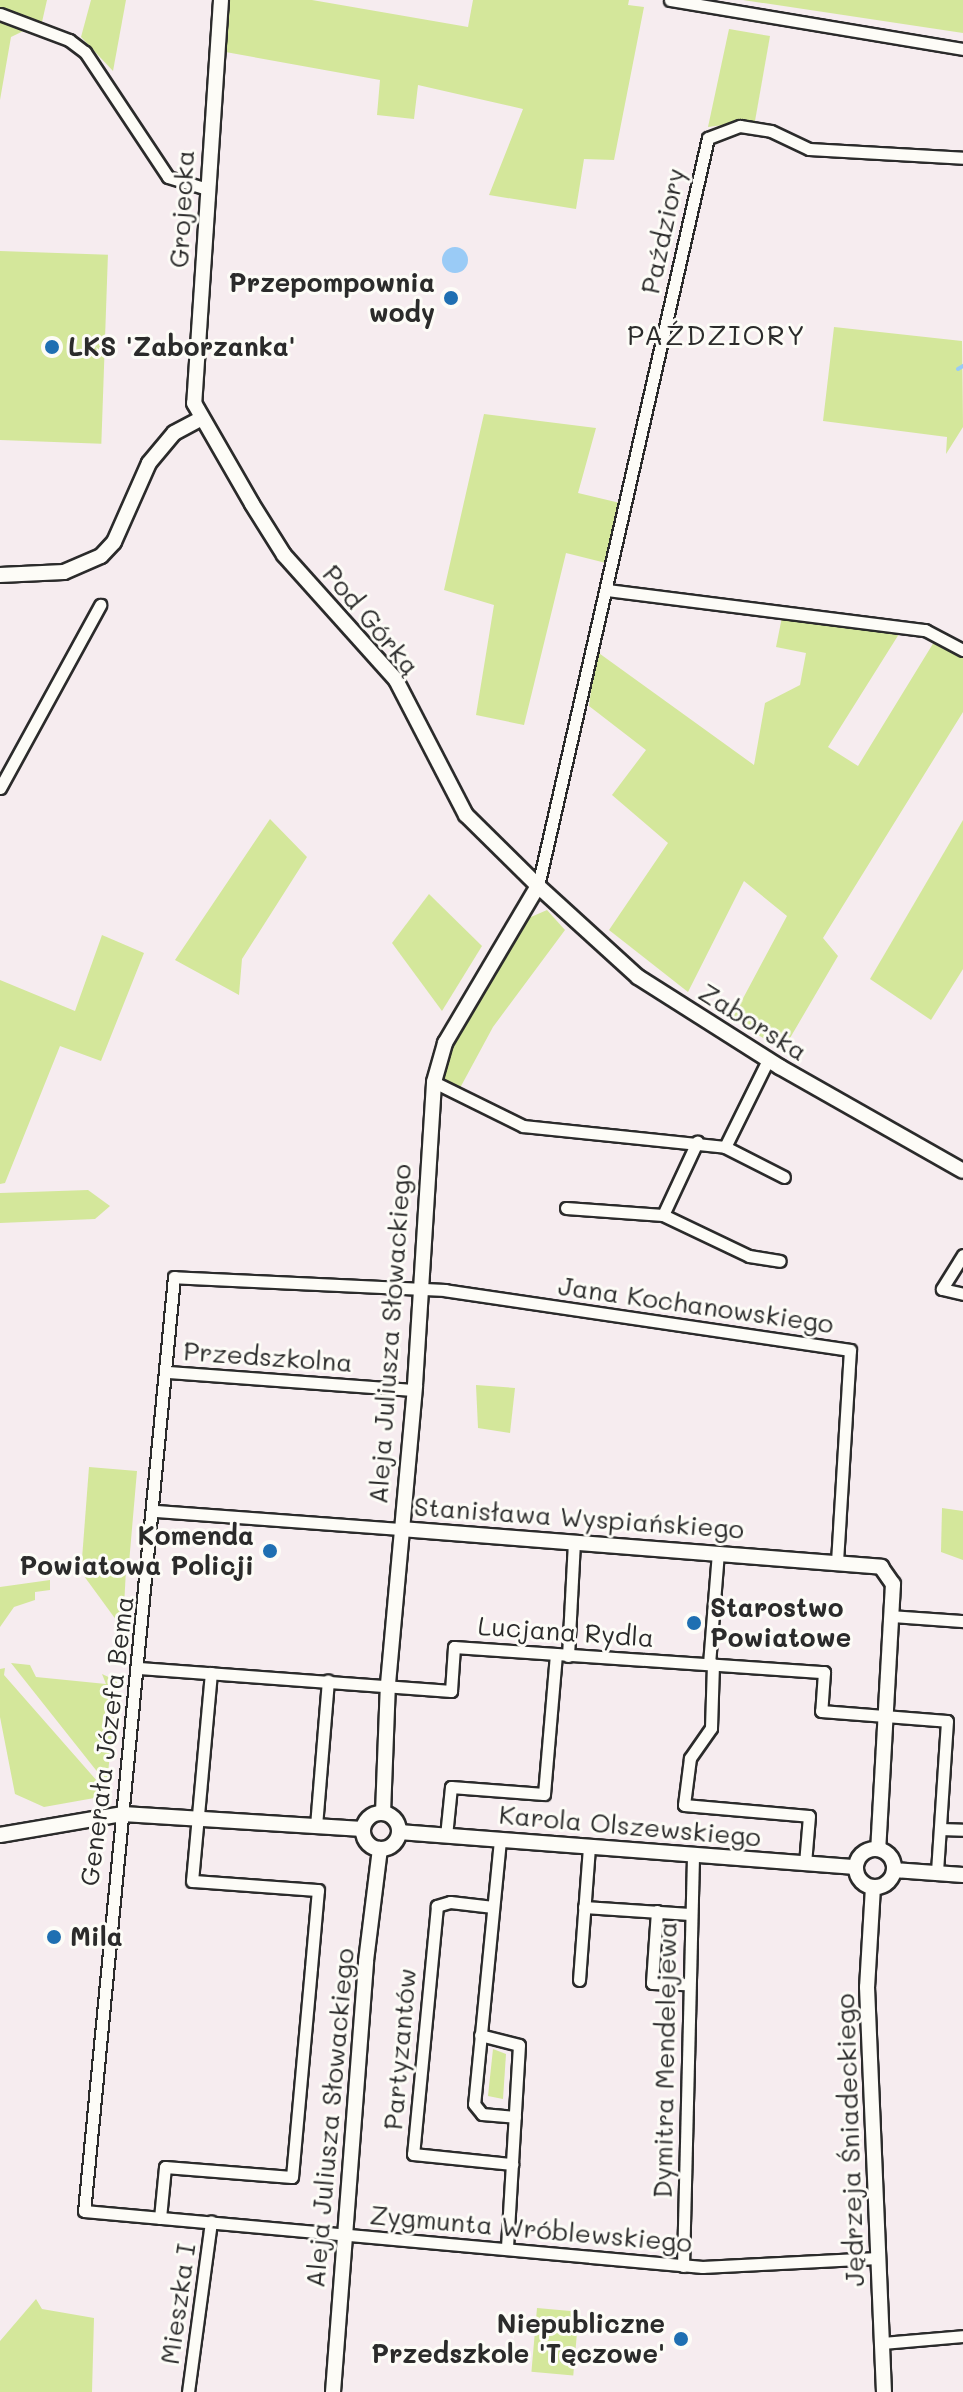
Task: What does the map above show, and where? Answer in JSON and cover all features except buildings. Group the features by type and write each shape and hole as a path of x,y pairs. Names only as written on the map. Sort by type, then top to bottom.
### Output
{"street":[{"name":"Grojecka","path":"200,419 193,386 221,0"},
{"path":"670,0 963,49"},
{"path":"0,14 69,40 85,52 168,177 207,189"},
{"name":"Paździory","path":"538,886 708,138 740,126 771,131 809,149 963,158"},
{"path":"0,575 64,572 101,556 114,542 149,463 174,433 200,419"},
{"name":"Pod Górką","path":"200,419 284,555 396,680 466,815 538,886"},
{"path":"607,590 925,630 963,650"},
{"path":"0,788 100,605"},
{"name":"Zaborska","path":"538,886 638,977 768,1060 963,1171"},
{"name":"Aleja Juliusza Słowackiego","path":"383,1813 388,1684 414,1390 434,1082 445,1043 538,886"},
{"path":"725,1147 768,1060"},
{"path":"434,1082 523,1126 558,1133 697,1142 725,1147 784,1177"},
{"path":"663,1215 697,1142"},
{"path":"566,1208 663,1215 749,1256 780,1261"},
{"path":"963,1255 942,1289 963,1294"},
{"name":"Generała Józefa Bema","path":"84,2211 155,1511 174,1277 420,1289"},
{"name":"Jana Kochanowskiego","path":"420,1289 734,1329 850,1350 837,1562"},
{"name":"Przedszkolna","path":"167,1372 414,1390"},
{"name":"Stanisława Wyspiańskiego","path":"155,1511 718,1552 881,1567 893,1584 891,1616"},
{"path":"446,1836 451,1787 544,1794 574,1542"},
{"path":"718,1552 711,1664 711,1728 690,1758 684,1805 809,1816 805,1864"},
{"path":"878,1849 891,1616 963,1621"},
{"name":"Lucjana Rydla","path":"388,1684 451,1691 454,1647 711,1664 824,1672 821,1711 884,1717"},
{"path":"139,1668 388,1684"},
{"path":"160,2218 165,2167 292,2177 318,1890 192,1881 211,1673"},
{"path":"316,1826 328,1680"},
{"path":"884,1717 947,1721 937,1873"},
{"path":"383,1813 397,1822 399,1832 391,1846 380,1849 365,1841 363,1829 367,1819 383,1813"},
{"path":"0,1835 123,1814 363,1829"},
{"path":"940,1829 963,1830"},
{"name":"Karola Olszewskiego","path":"399,1832 856,1867"},
{"path":"500,1840 475,2108 515,2117"},
{"path":"579,1980 589,1847"},
{"name":"Aleja Juliusza Słowackiego","path":"333,2392 366,1961 380,1849"},
{"path":"878,1849 888,1855 894,1870 889,1881 873,1887 859,1878 856,1867 861,1856 878,1849"},
{"name":"Dymitra Mendelejewa","path":"683,2266 687,1984 693,1855"},
{"path":"894,1870 963,1875"},
{"name":"Jędrzeja Śniadeckiego","path":"873,1887 867,1987 884,2392"},
{"name":"Partyzantów","path":"493,1907 450,1902 437,1906 413,2154 512,2164"},
{"path":"584,1907 690,1914"},
{"path":"657,1911 652,1983 687,1984"},
{"path":"480,2035 519,2045 507,2249"},
{"name":"Zygmunta Wróblewskiego","path":"84,2211 683,2266 878,2258"},
{"name":"Mieszka I","path":"188,2392 211,2222"},
{"path":"882,2343 963,2336"}],"green space":[{"path":"0,0 47,0 42,22 11,37 0,100"},
{"path":"91,0 126,0 113,71 81,37"},
{"path":"226,0 312,0 468,27 473,0 629,0 628,5 644,7 614,160 584,159 576,209 489,195 523,109 418,85 414,119 377,115 380,80 220,51"},
{"path":"743,0 963,0 963,33"},
{"path":"729,29 770,36 755,121 708,127"},
{"name":"LKS 'Zaborzanka'","path":"0,251 108,255 101,444 0,440"},
{"path":"834,327 962,341 963,427 946,454 947,437 823,421"},
{"path":"484,414 596,428 578,493 620,503 606,563 566,553 524,725 476,715 494,605 444,590"},
{"path":"782,617 899,634 828,747 858,766 934,642 963,658 963,712 823,938 838,956 783,1050 732,1019 787,916 744,881 688,992 609,930 668,843 612,795 646,750 589,706 596,651 754,765 765,703 800,685 806,653 776,647"},
{"path":"270,819 307,857 242,959 239,995 175,960"},
{"path":"963,820 963,969 931,1020 870,979"},
{"path":"429,894 482,946 442,1011 392,943"},
{"path":"547,910 565,930 493,1027 460,1088 439,1079 451,1045 524,920"},
{"path":"102,935 144,953 101,1061 60,1046 5,1183 0,1184 0,980 75,1011"},
{"path":"88,1190 110,1206 95,1219 0,1223 0,1193"},
{"path":"476,1385 515,1388 510,1433 478,1428"},
{"path":"89,1467 137,1471 129,1563 81,1572"},
{"path":"942,1508 963,1511 963,1560 941,1552"},
{"path":"126,1569 123,1626 122,1628 84,1576"},
{"path":"50,1580 50,1590 35,1592 35,1600 14,1607 0,1627 0,1587"},
{"path":"11,1663 30,1665 36,1677 106,1684 102,1674 117,1681 107,1784"},
{"path":"5,1668 4,1675 105,1790 100,1797 44,1807 15,1794 0,1717 0,1669"},
{"path":"493,2049 506,2054 503,2099 488,2096"},
{"path":"36,2299 42,2309 94,2318 92,2392 0,2392 0,2341"},
{"path":"537,2308 579,2312 573,2375 531,2372"}],"water":[{"path":"455,247 464,251 468,260 464,269 455,273 446,269 442,260 446,251"}],"waterway":[{"path":"958,369 963,366"}],"place":[{"name":"Przepompownia wody","path":"451,298"},
{"name":"LKS 'Zaborzanka'","path":"52,347"},
{"name":"Komenda Powiatowa Policji","path":"270,1551"},
{"name":"Starostwo Powiatowe","path":"694,1623"},
{"name":"Mila","path":"54,1937"},
{"name":"Niepubliczne Przedszkole 'Tęczowe'","path":"681,2339"}],"district":[{"name":"PAŹDZIORY","path":"717,334"}]}
